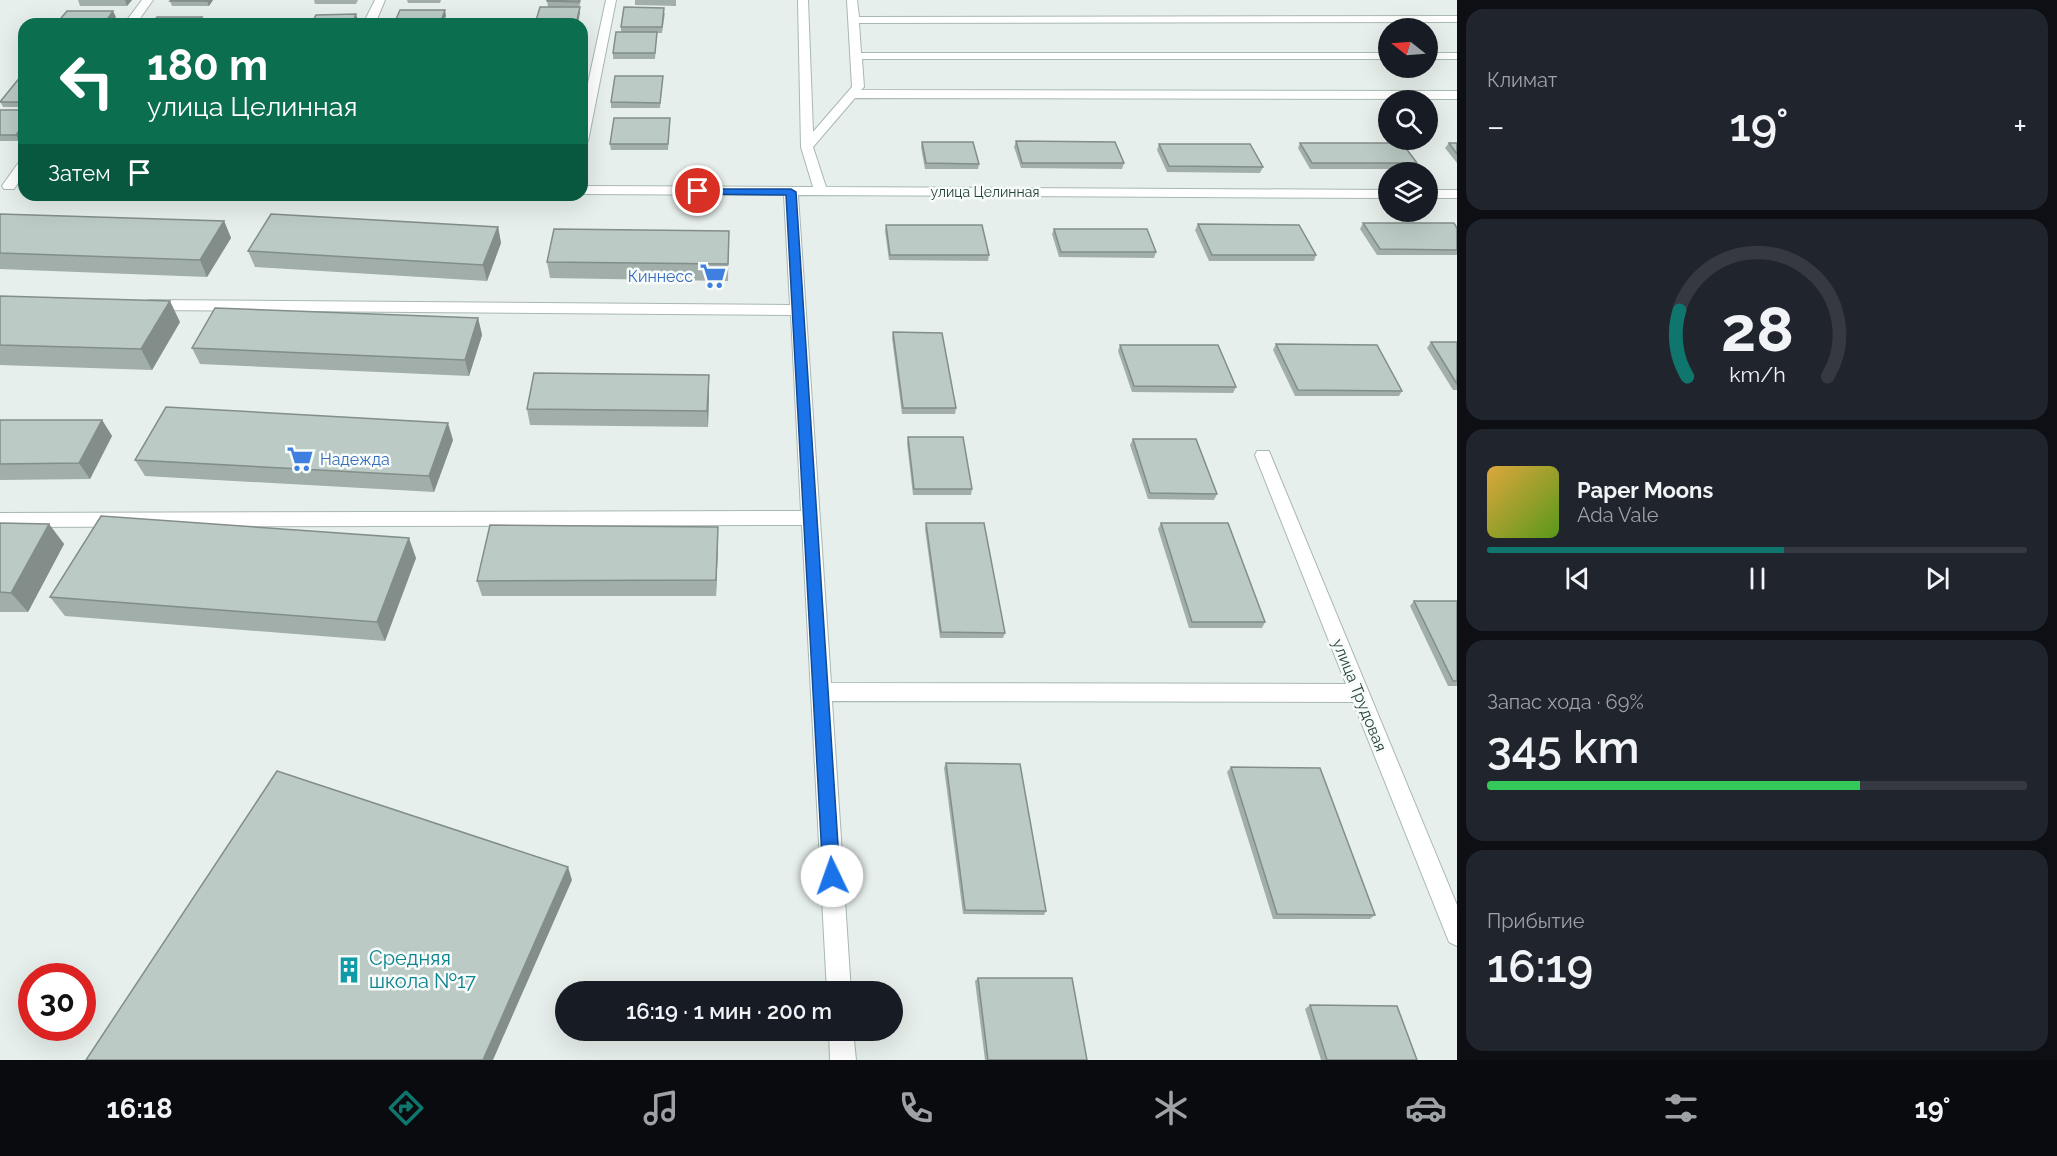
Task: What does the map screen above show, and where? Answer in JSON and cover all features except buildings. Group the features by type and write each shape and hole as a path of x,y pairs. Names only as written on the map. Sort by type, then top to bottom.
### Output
{"street":[{"path":"134,18 148,0"},
{"path":"372,18 380,0"},
{"path":"588,111 610,0"},
{"path":"803,0 807,147 821,192"},
{"path":"807,147 858,87 852,0"},
{"path":"853,20 1457,19"},
{"path":"856,56 1378,56"},
{"path":"1438,56 1457,56"},
{"path":"852,94 1457,95"},
{"path":"4,186 18,171"},
{"name":"улица Целинная","path":"588,190 1378,194"},
{"path":"791,192 838,981"},
{"path":"1438,194 1457,194"},
{"path":"131,304 798,310"},
{"name":"улица Трудовая","path":"1263,455 1457,934"},
{"path":"0,520 811,518"},
{"path":"821,692 1360,693"},
{"path":"842,1041 843,1060"}],"place":[{"name":"Киннесс","path":"713,276"},
{"name":"Надежда","path":"300,459"},
{"name":"Средняя школа №17","path":"349,970"}],"route":[{"path":"698,191 791,192 832,876"}]}
